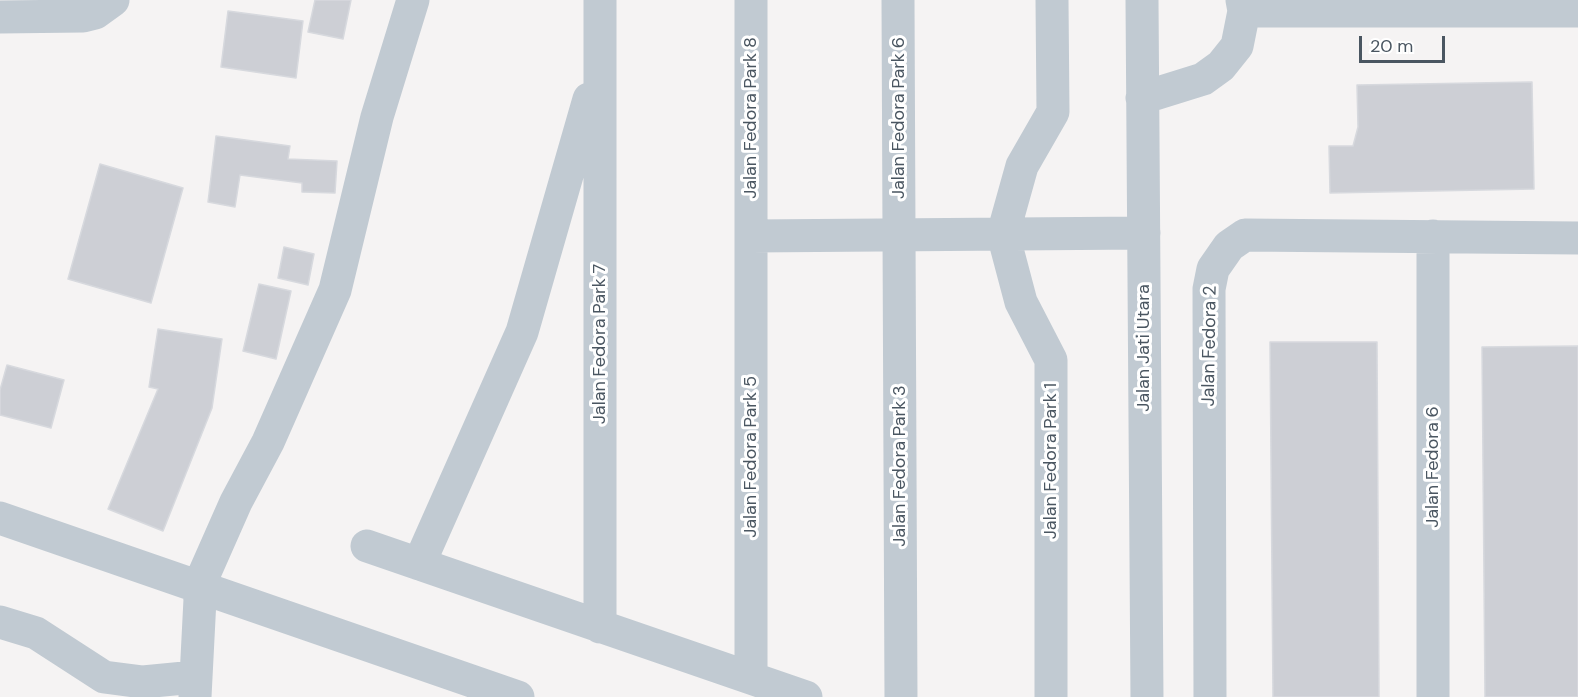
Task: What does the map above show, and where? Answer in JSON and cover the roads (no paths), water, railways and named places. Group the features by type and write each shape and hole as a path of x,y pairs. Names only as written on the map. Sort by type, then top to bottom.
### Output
{"street":[{"path":"0,17 83,16 95,13 113,0"},
{"path":"0,622 36,633 104,677 195,687 200,599 198,588 236,502 268,442 335,290 377,117 412,0"},
{"name":"Jalan Fedora Park 7","path":"600,0 600,627"},
{"name":"Jalan Fedora Park 8","path":"751,0 751,236"},
{"name":"Jalan Fedora Park 6","path":"898,0 899,235"},
{"path":"1003,234 1022,166 1053,112 1052,0"},
{"name":"Jalan Jati Utara","path":"1142,0 1147,697"},
{"path":"1142,98 1203,79 1221,66 1237,46 1243,6 1578,11"},
{"name":"Jalan Fedora Park 7","path":"419,564 522,332 600,61"},
{"path":"751,236 1144,233"},
{"name":"Jalan Fedora Park 1","path":"1003,234 1021,302 1051,360 1051,697"},
{"name":"Jalan Fedora Park 3","path":"899,235 901,697"},
{"name":"Jalan Fedora 2","path":"1210,697 1209,289 1212,269 1229,246 1245,235 1578,238"},
{"name":"Jalan Fedora Park 5","path":"750,677 751,236"},
{"name":"Jalan Fedora 6","path":"1433,237 1433,697"},
{"path":"0,518 518,697"},
{"path":"367,546 806,697"}]}
